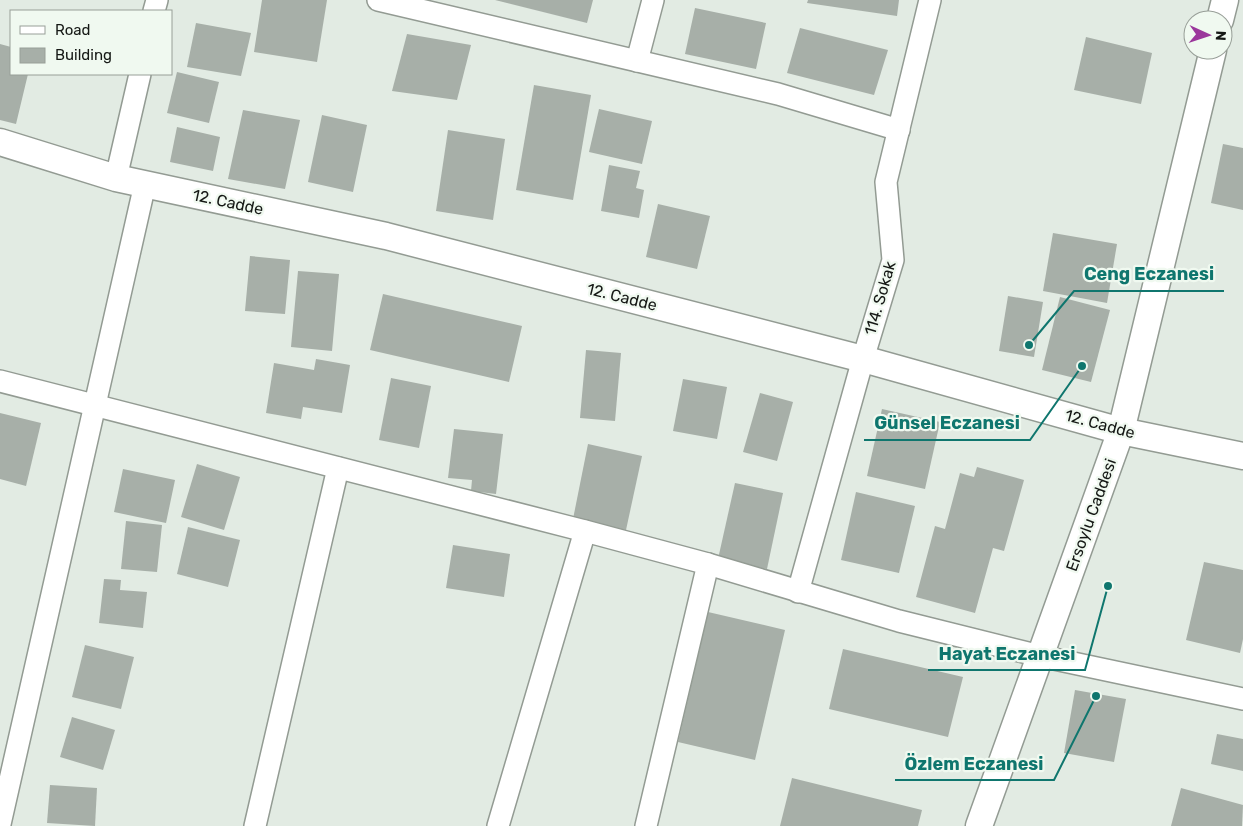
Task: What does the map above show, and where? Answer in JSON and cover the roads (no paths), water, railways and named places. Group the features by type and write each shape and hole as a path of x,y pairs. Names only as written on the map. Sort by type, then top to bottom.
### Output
{"street":[{"path":"378,0 421,5 637,61 778,94 898,130"},
{"path":"637,61 653,0"},
{"name":"114. Sokak","path":"798,592 863,359 893,260 886,182 930,0"},
{"name":"Ersoylu Caddesi","path":"979,826 1121,431 1211,60"},
{"path":"116,178 140,75"},
{"name":"12. Cadde","path":"0,142 116,178 386,236 863,359 1121,431 1243,456"},
{"path":"0,824 145,184"},
{"path":"0,381 585,531 708,564 899,621 1040,656 1243,699"},
{"path":"255,826 338,468"},
{"path":"498,826 585,531"},
{"path":"646,826 708,564"}],"place":[{"name":"Ceng Eczanesi","path":"1029,345"},
{"name":"Günsel Eczanesi","path":"1082,366"},
{"name":"Hayat Eczanesi","path":"1108,586"},
{"name":"Özlem Eczanesi","path":"1096,696"}]}
